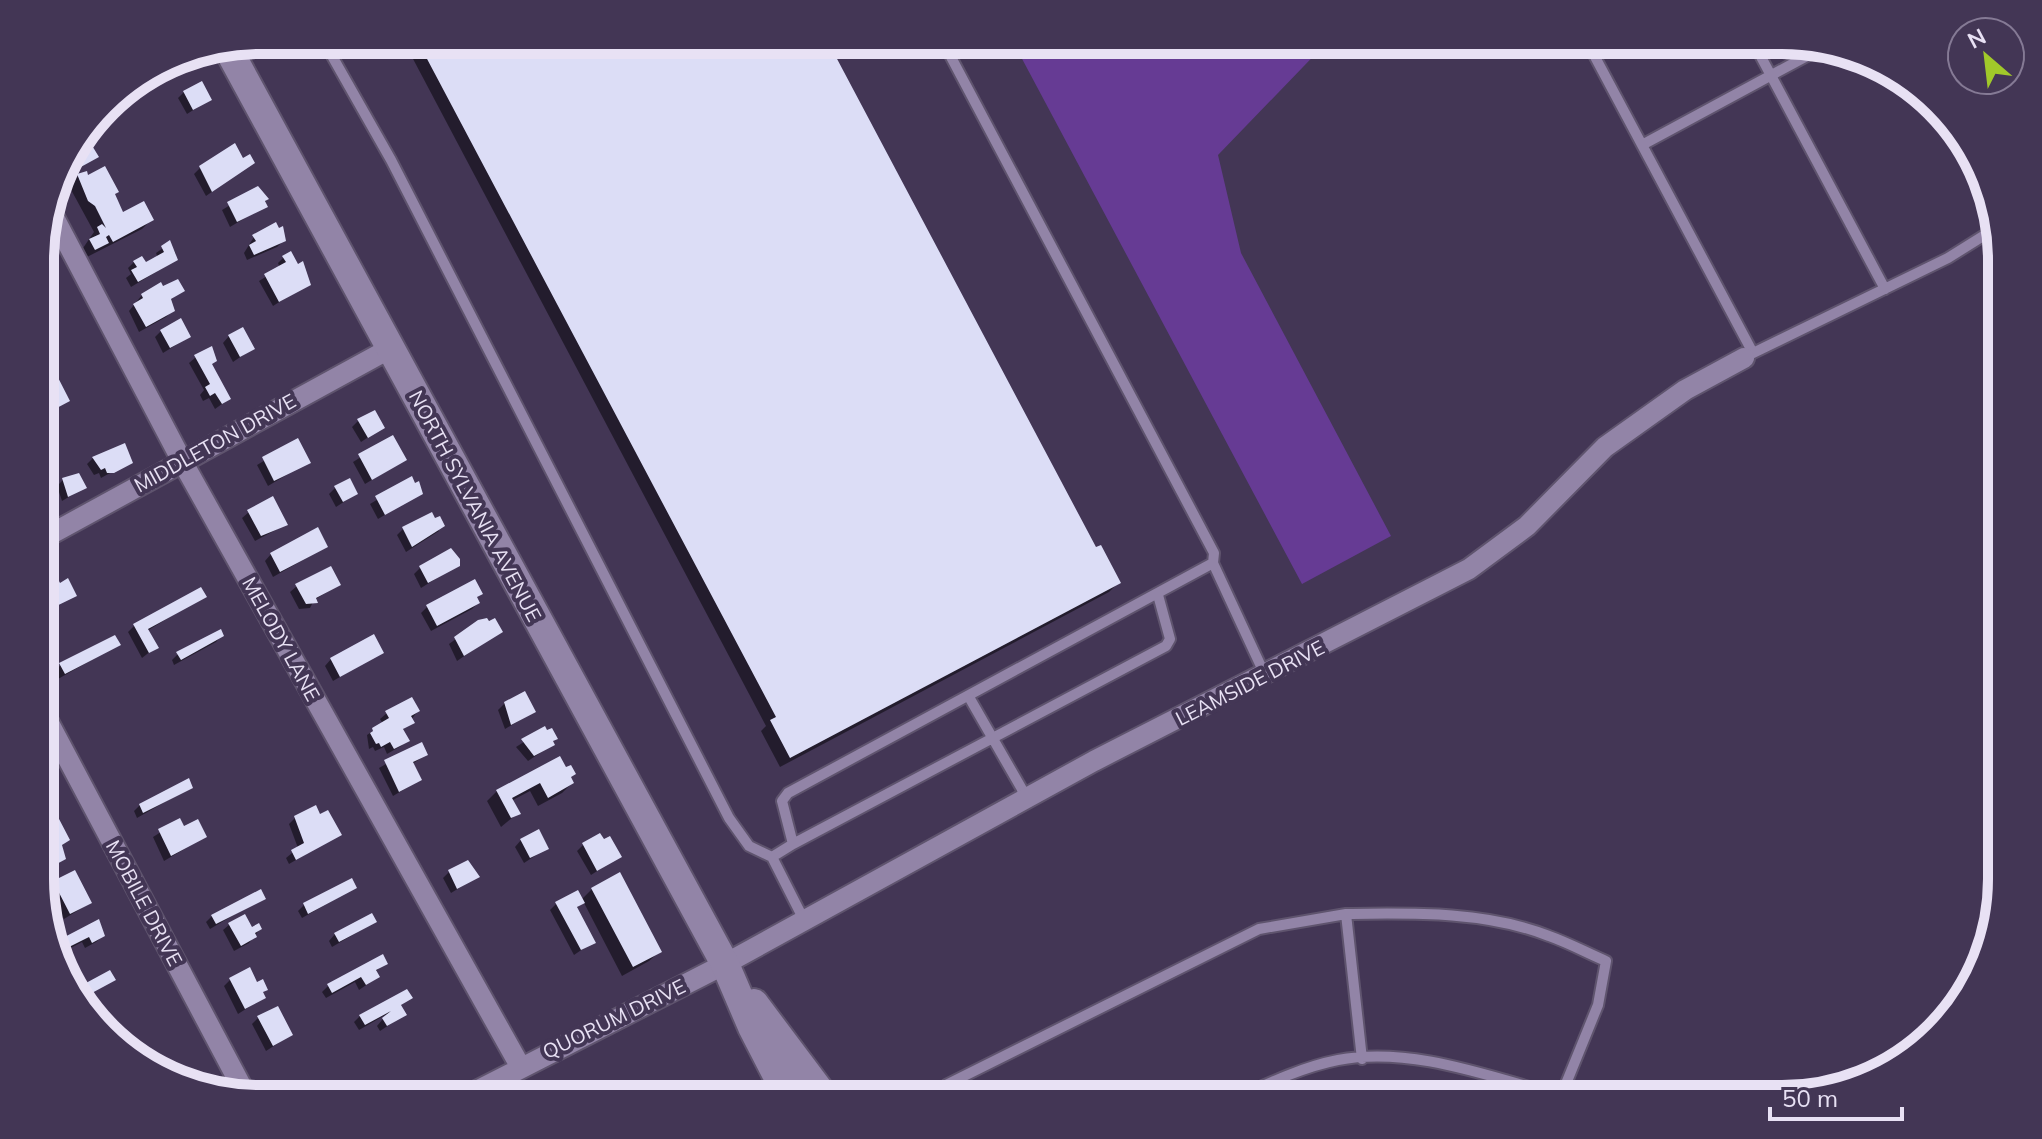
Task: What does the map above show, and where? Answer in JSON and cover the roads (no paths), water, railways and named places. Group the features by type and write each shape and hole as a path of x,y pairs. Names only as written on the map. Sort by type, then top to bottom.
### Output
{"street":[{"name":"NORTH SYLVANIA AVENUE","path":"232,56 725,964 782,1085"},
{"name":"MELODY LANE","path":"57,224 182,461 520,1066"},
{"name":"MIDDLETON DRIVE","path":"54,532 389,349"},
{"name":"LEAMSIDE DRIVE","path":"725,964 1027,798 1469,569 1527,526 1605,447 1685,390 1748,356"},
{"name":"MOBILE DRIVE","path":"54,733 240,1084"},
{"name":"NORTH SYLVANIA AVENUE","path":"725,964 816,1085"},
{"name":"QUORUM DRIVE","path":"486,1085 725,964"}],"lane":[{"path":"331,54 391,160 729,818 749,846 772,857 804,920"},
{"path":"949,54 1214,553 1213,563 1265,675"},
{"path":"1593,54 1748,356 1948,258 1986,234"},
{"path":"1760,54 1885,289"},
{"path":"1642,145 1807,56"},
{"path":"793,844 782,801 788,793 1213,563"},
{"path":"772,857 1166,646 1170,639 1169,629 1158,595"},
{"path":"969,697 1027,798"},
{"path":"946,1085 1259,929 1346,914 1413,913 1496,922 1547,935 1606,961 1598,1005 1565,1085"},
{"path":"1346,914 1362,1059"},
{"path":"1267,1085 1338,1060 1401,1057 1516,1085"}]}
